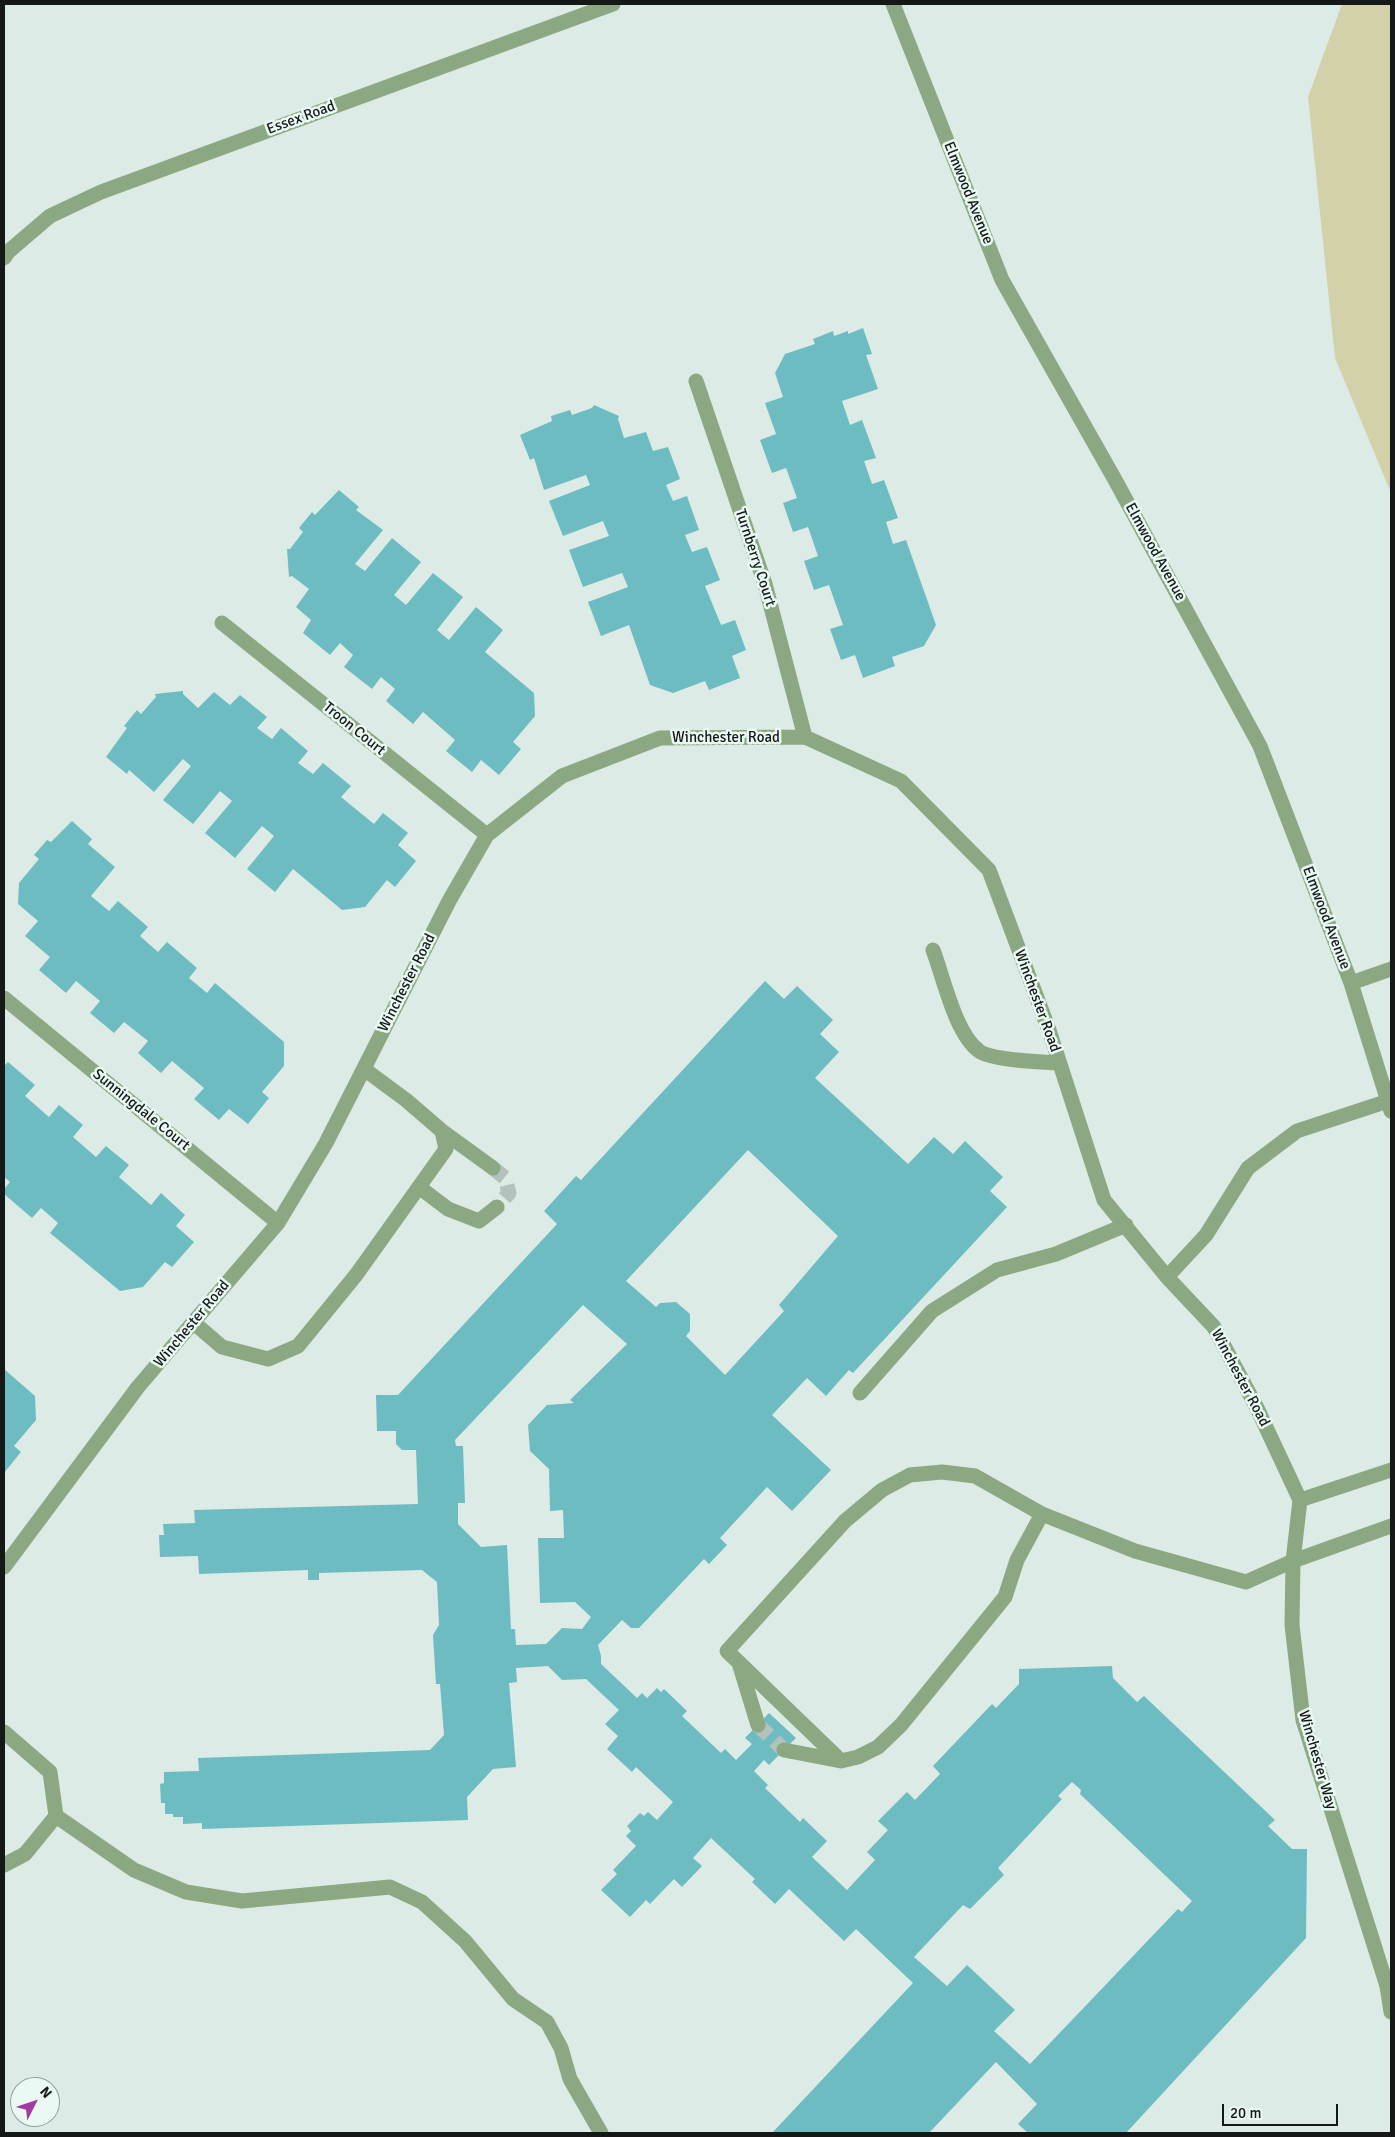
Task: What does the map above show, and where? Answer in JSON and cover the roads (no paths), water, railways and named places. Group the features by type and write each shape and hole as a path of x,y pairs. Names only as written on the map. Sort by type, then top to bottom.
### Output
{"street":[{"name":"Essex Road","path":"4,258 8,251 50,216 101,192 613,4"},
{"name":"Elmwood Avenue","path":"892,4 1002,280 1114,478 1260,746 1351,983 1390,1106"},
{"name":"Turnberry Court","path":"696,381 766,584 805,737"},
{"name":"Troon Court","path":"222,623 487,834"},
{"name":"Winchester Road","path":"5,1561 138,1387 278,1223 326,1143 449,901 487,834 562,776 660,738 805,737 901,781 989,870 1059,1063 1104,1200 1167,1277 1214,1327 1257,1408 1300,1500"},
{"path":"933,950 960,1028 980,1052 1025,1062 1059,1063"},
{"path":"1351,983 1391,969"},
{"name":"Sunningdale Court","path":"4,998 278,1223"},
{"path":"364,1070 406,1100 442,1131 493,1168"},
{"path":"1167,1277 1206,1235 1248,1168 1297,1131 1390,1106"},
{"path":"194,1322 222,1347 268,1359 298,1346 356,1274 390,1224 420,1187 446,1149 442,1131"},
{"path":"420,1187 448,1209 479,1221 497,1207"},
{"path":"860,1393 932,1311 997,1270 1056,1254 1126,1226"},
{"path":"1300,1500 1391,1470"},
{"path":"842,1761 727,1651 845,1521 882,1490 910,1475 942,1472 975,1476 1042,1514 1135,1552 1246,1582 1293,1561 1391,1526"},
{"name":"Winchester Way","path":"1300,1500 1293,1561 1292,1625 1303,1720 1387,1986 1391,2012"},
{"path":"784,1750 842,1761 858,1758 878,1747 901,1725 1005,1597 1017,1560 1042,1514"},
{"path":"738,1662 758,1725"},
{"path":"4,1732 50,1772 56,1816 25,1854 4,1865"},
{"path":"56,1816 134,1870 186,1892 242,1901 390,1887 422,1902 465,1940 513,1999 547,2022 561,2048 570,2079 601,2133"}],"tunnel":[{"path":"493,1168 505,1178 509,1193 497,1207"},
{"path":"758,1725 784,1750"}]}
